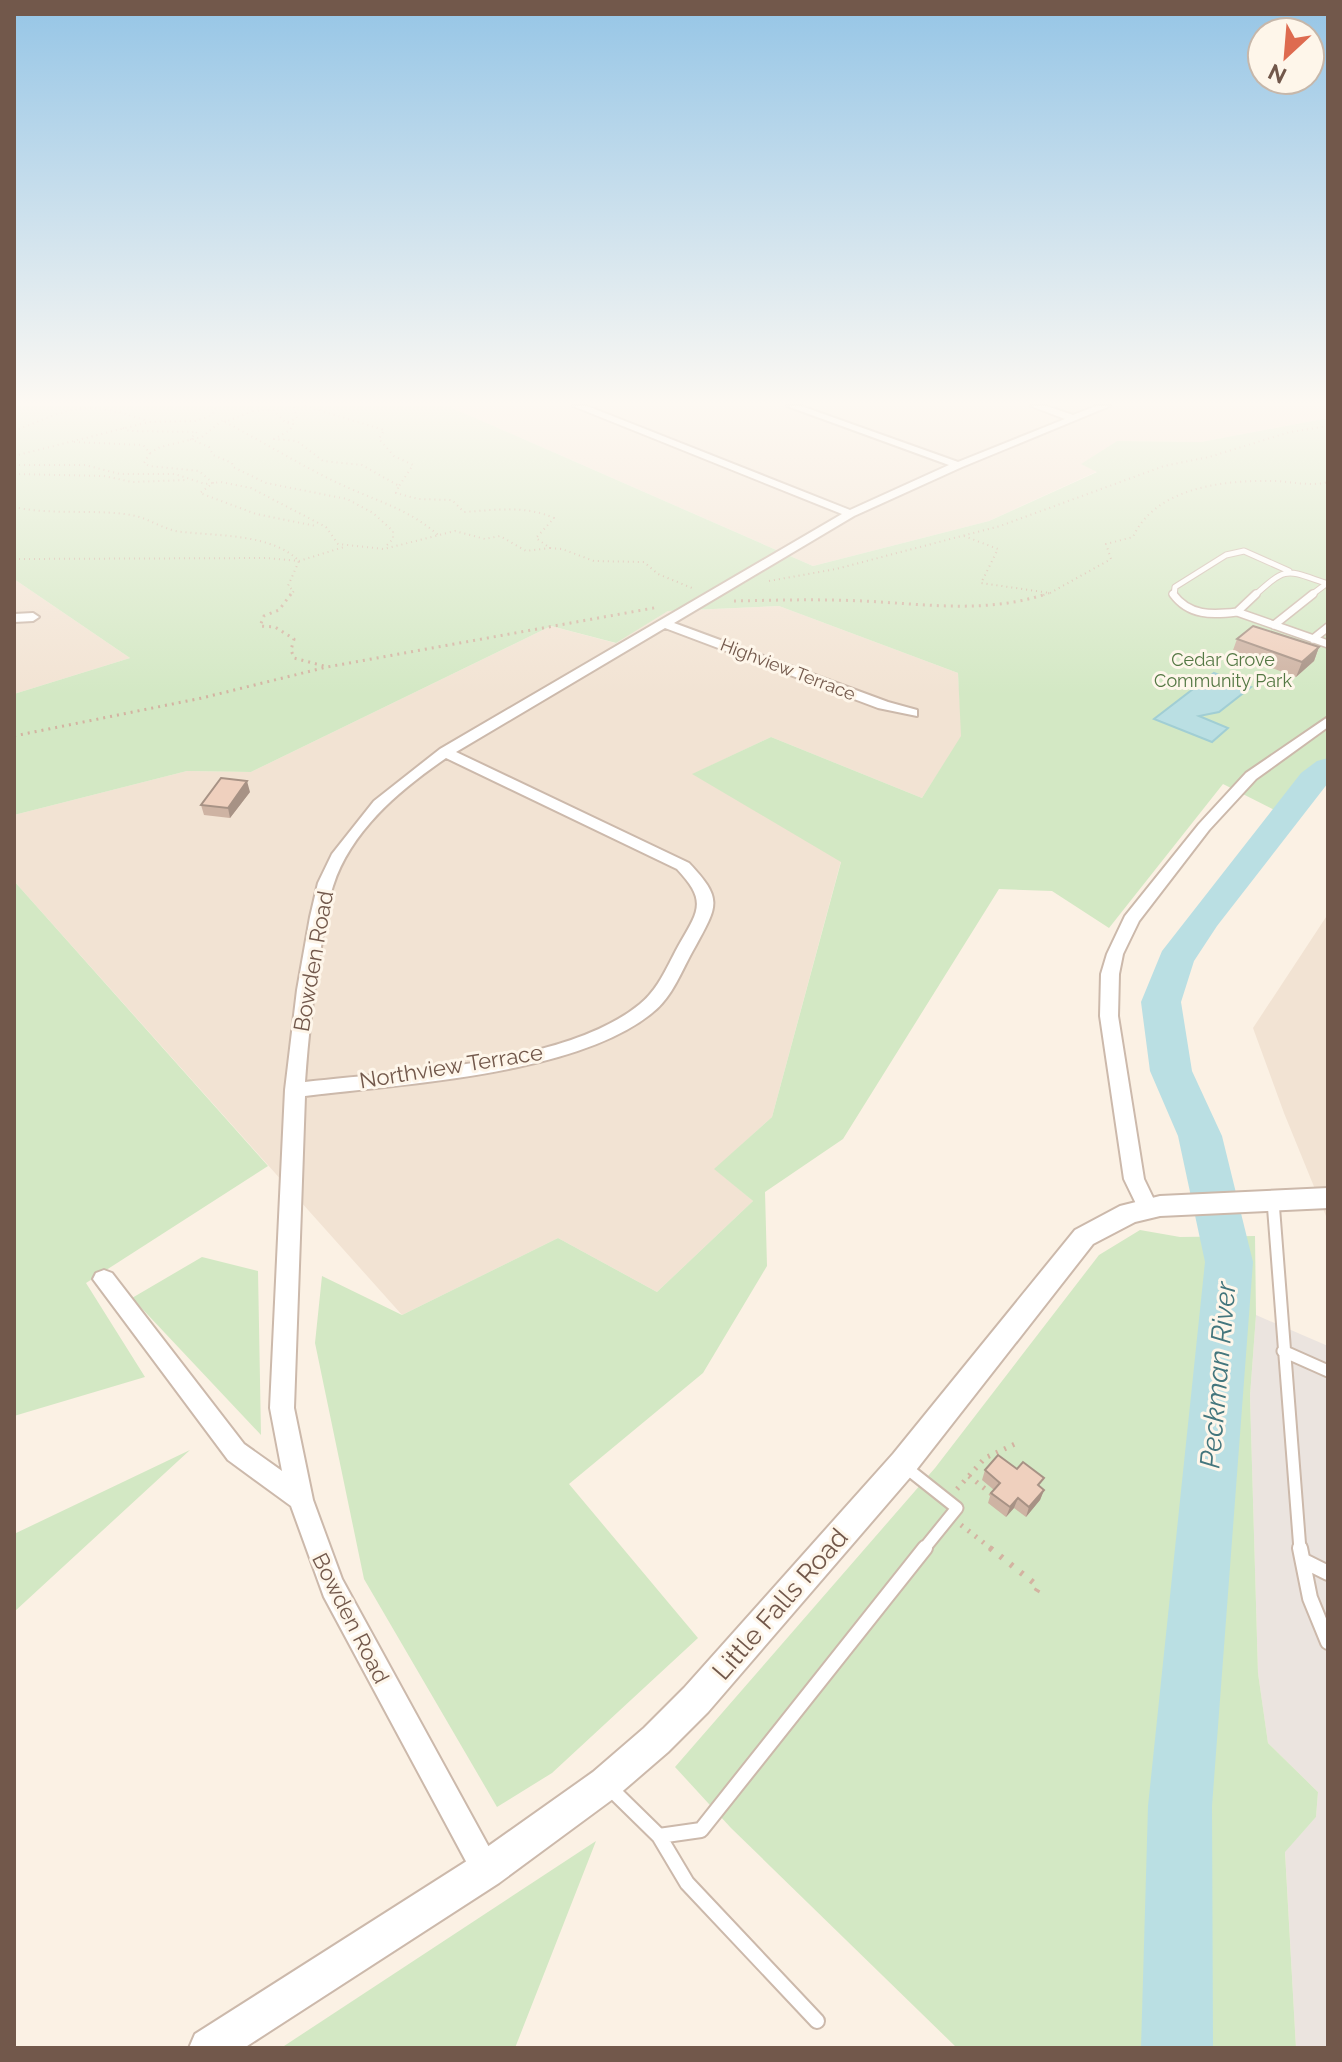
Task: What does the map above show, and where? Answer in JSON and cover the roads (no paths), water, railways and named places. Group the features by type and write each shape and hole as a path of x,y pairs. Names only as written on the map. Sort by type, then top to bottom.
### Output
{"street":[{"path":"820,502 850,514"},
{"name":"Bowden Road","path":"486,1870 333,1588 299,1498 282,1408 294,1090 304,994 324,888 352,835 377,806 408,778 445,752 666,614 710,596 850,514 876,502"},
{"name":"Highview Terrace","path":"666,614 883,705 912,713"},
{"path":"14,618 33,617"},
{"path":"1161,1206 1134,1179 1109,1016 1108,994 1115,954 1131,920 1204,827 1251,776 1328,721"},
{"name":"Northview Terrace","path":"294,1090 514,1060 613,1028 636,1016 657,998 705,912 703,887 683,866 445,752"},
{"name":"Little Falls Road","path":"209,2048 486,1870 605,1784 696,1700 903,1464 986,1363 1074,1246 1112,1220 1161,1206 1328,1198"},
{"path":"104,1279 236,1452 299,1498"}],"lane":[{"path":"1327,584 1244,551 1226,555 1175,587 1173,595 1187,609 1211,615 1237,612 1328,644"},
{"path":"1237,612 1277,575 1289,571"},
{"path":"1274,625 1327,584"},
{"path":"1313,639 1328,627"},
{"path":"1273,1201 1296,1513 1318,1624 1328,1642"},
{"path":"1283,1351 1328,1371"},
{"path":"659,1836 701,1830 957,1508 903,1464"},
{"path":"1304,1561 1328,1573"},
{"path":"605,1784 659,1836 687,1883 817,2021"}],"water":[{"path":"1214,673 1251,687 1219,712 1199,716 1228,728 1212,742 1154,719"}],"waterway":[{"name":"Peckman River","path":"1177,2048 1180,1806 1229,1262 1200,1136 1171,1071 1161,1002 1175,960 1204,918 1312,780 1328,768"}],"park label":[{"name":"Cedar Grove Community Park","path":"1223,669"}]}
